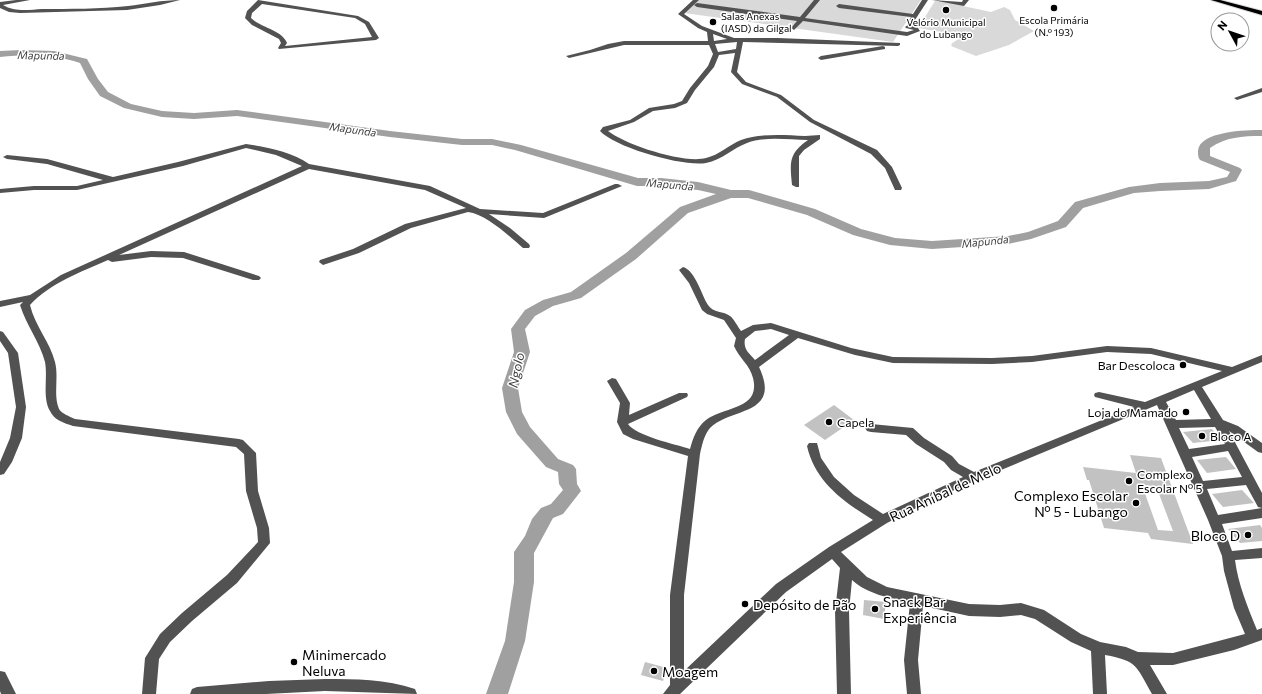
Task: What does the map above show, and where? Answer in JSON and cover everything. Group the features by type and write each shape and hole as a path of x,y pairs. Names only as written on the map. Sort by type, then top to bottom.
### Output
{"main road":[{"path":"1214,0 1262,13"}],"street":[{"path":"0,5 26,0"},
{"path":"131,6 152,0"},
{"path":"0,5 16,10 89,11 131,6 150,6 177,0"},
{"path":"794,28 817,0"},
{"path":"898,44 925,0"},
{"path":"935,0 964,4 966,0"},
{"path":"261,1 356,17 365,20 370,26 371,34 376,38 281,48 284,43 282,38 254,24 248,18 249,12 261,1"},
{"path":"946,8 951,1"},
{"path":"737,40 710,32 700,27 682,14 682,12 696,2 801,20 903,34 910,34 917,31 908,27"},
{"path":"839,6 915,16"},
{"path":"710,32 709,37 716,54 712,66 688,94 685,102 681,105 651,109 632,121 606,129 604,131 611,137 643,150 680,160 695,161 714,158 748,140 816,138"},
{"path":"737,40 738,51 734,72 744,83 779,96 801,114 829,131 874,152 888,167 898,188"},
{"path":"569,56 591,52 610,45 624,43 711,43 737,40 778,40 898,44"},
{"path":"821,58 862,52 898,44"},
{"path":"716,54 738,51"},
{"path":"1238,98 1262,90"},
{"path":"796,185 794,157 797,151 829,131"},
{"path":"0,191 34,188 77,188 180,164 246,146 256,147 292,159 307,166 427,188 477,210 507,230 526,246"},
{"path":"7,157 28,157 45,160 111,180"},
{"path":"149,694 152,658 165,638 187,617 232,579 264,543 263,528 252,491 250,453 239,443 72,422 60,417 54,409 50,362 41,339 27,316 25,305 32,297 44,288 98,261 220,208 304,169 307,166"},
{"path":"323,262 356,251 408,226 459,211 477,210 544,216 618,186"},
{"path":"98,261 151,254 184,255 256,278"},
{"path":"683,270 693,283 705,308 710,312 727,318 740,337"},
{"path":"0,304 32,297"},
{"path":"674,691 677,595 694,454 700,436 706,426 715,419 736,412 756,399 760,390 754,366 741,350 739,344 740,337 746,332 754,328 772,326 871,356 894,360 1032,360 1106,349 1151,351 1233,370"},
{"path":"0,334 13,353 21,408 16,438 6,462 0,471"},
{"path":"754,366 796,334"},
{"name":"Rua Aníbal de Melo","path":"674,691 781,588 833,551 883,520 926,498 973,477 1262,358"},
{"path":"612,381 625,403 622,422 627,431 637,436 694,454"},
{"path":"1196,385 1219,423 1262,504"},
{"path":"622,422 683,395"},
{"path":"1099,395 1146,406"},
{"path":"833,551 862,581 885,592 969,610 1000,611 1021,609 1033,612 1056,624 1076,638 1098,648 1126,653 1137,658 1172,659 1234,644 1257,635 1241,608 1230,571 1228,556 1214,520 1160,400"},
{"path":"1172,424 1219,423 1234,429 1262,449"},
{"path":"871,428 909,431 920,441 948,459 955,467 973,477"},
{"path":"813,446 814,456 828,478 853,500 883,520"},
{"path":"1185,454 1231,447"},
{"path":"1199,486 1249,480"},
{"path":"1214,520 1262,513"},
{"path":"1228,556 1262,553"},
{"path":"844,694 842,611 847,567"},
{"path":"914,694 912,685 912,664 917,598"},
{"path":"1098,648 1100,694"},
{"path":"1137,658 1160,694"},
{"path":"0,677 9,694"},
{"path":"197,694 261,687 349,684 401,691 410,694"}],"shaded area":[{"path":"698,0 921,0 893,42 684,13"},
{"path":"935,1 963,4 963,6 991,12 1004,7 1010,10 1015,20 1034,31 1009,45 976,56 951,46 951,44 960,38 945,35 947,33 918,28"}],"building":[{"name":"Capela","path":"834,405 854,420 825,440 804,425"},
{"name":"Bloco A","path":"1212,429 1221,440 1193,443 1183,432"},
{"name":"Complexo Escolar Nº 5 - Lubango","path":"1130,455 1161,458 1193,544 1151,539 1148,533 1104,528 1089,480 1087,480 1083,467 1136,473","holes":["1142,485 1156,486 1173,531 1158,530"]},
{"path":"1226,457 1236,469 1207,473 1197,460"},
{"path":"1242,490 1254,503 1223,507 1212,494"},
{"name":"Bloco D","path":"1260,525 1262,528 1262,541 1240,543 1228,529"},
{"name":"Snack Bar Experiência","path":"864,600 886,602 884,619 863,615"},
{"name":"Moagem","path":"645,662 667,668 663,681 641,675"}],"waterway":[{"name":"Mapunda","path":"0,54 21,52 43,53 64,55 84,61 93,79 104,94 128,106 162,114 194,116 237,113 390,134 462,142 492,142 517,147 637,182 661,182 698,186 731,194"},
{"name":"Mapunda","path":"731,194 749,194 811,212 857,232 895,242 932,245 1008,240 1031,235 1062,224 1079,205 1133,190 1160,187 1209,185 1232,179 1236,170 1204,158 1204,147 1218,138 1232,134 1262,133"},
{"name":"Ngolo","path":"497,694 515,641 524,582 524,552 533,539 539,524 547,513 557,509 572,491 568,484 567,469 552,463 523,430 514,412 510,388 522,352 518,329 530,313 548,303 576,295 631,256 684,210 731,194"}],"place":[{"name":"Escola Primária (N.º 193)","path":"1054,8"},
{"name":"Velório Municipal do Lubango","path":"946,10"},
{"name":"Salas Anexas (IASD) da Gilgal","path":"713,22"},
{"name":"Bar Descoloca","path":"1183,365"},
{"name":"Loja do Mamado","path":"1186,412"},
{"name":"Capela","path":"829,422"},
{"name":"Bloco A","path":"1202,436"},
{"name":"Complexo Escolar Nº 5","path":"1129,481"},
{"name":"Complexo Escolar Nº 5 - Lubango","path":"1136,503"},
{"name":"Bloco D","path":"1248,535"},
{"name":"Depósito de Pão","path":"745,604"},
{"name":"Snack Bar Experiência","path":"875,609"},
{"name":"Minimercado Neluva","path":"294,662"},
{"name":"Moagem","path":"654,671"}]}
